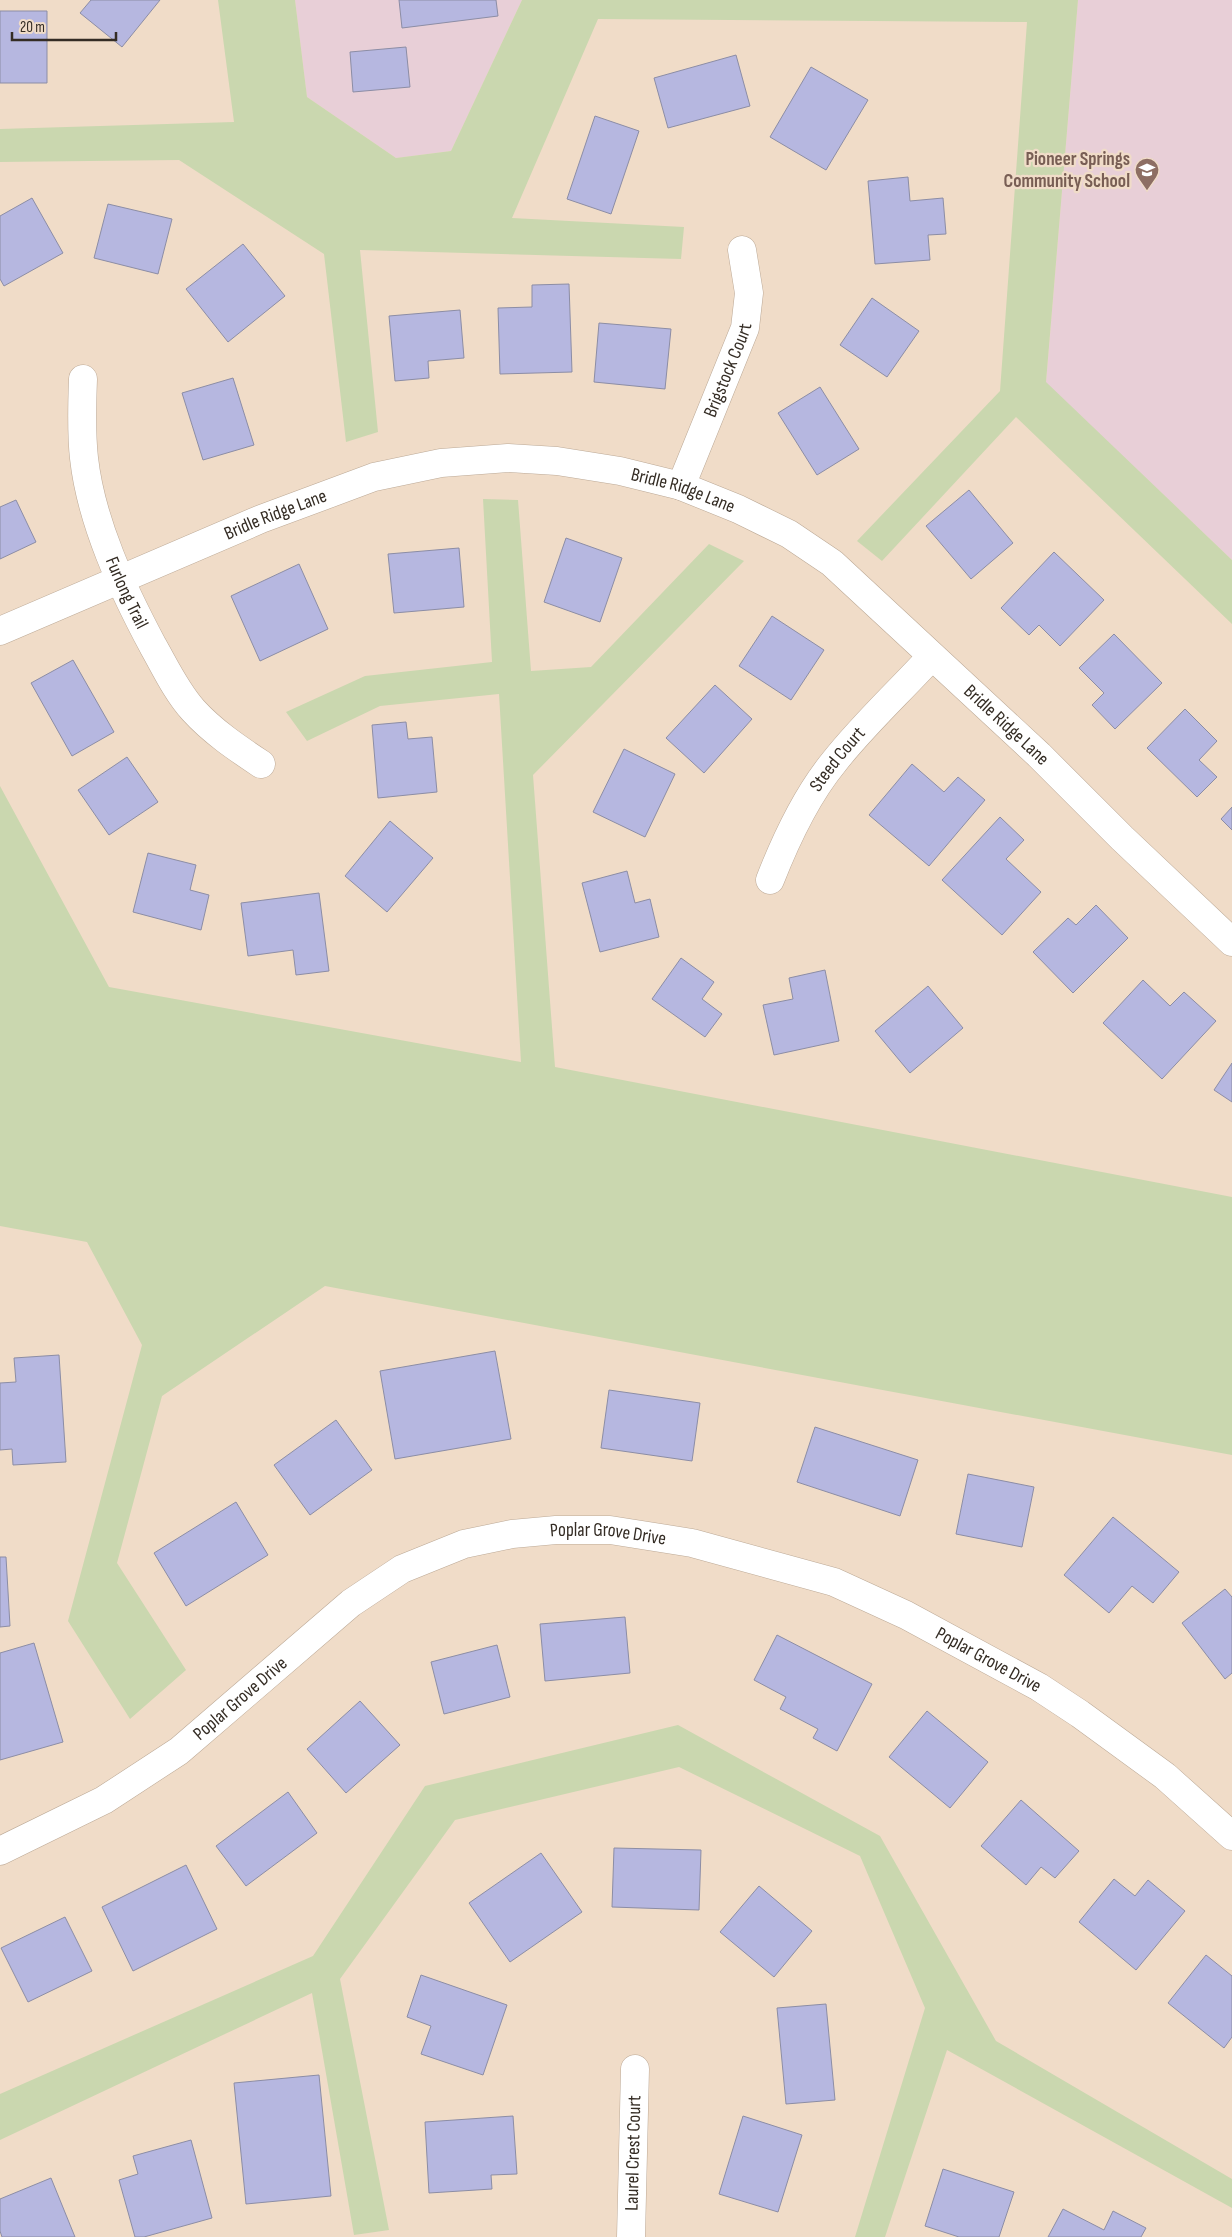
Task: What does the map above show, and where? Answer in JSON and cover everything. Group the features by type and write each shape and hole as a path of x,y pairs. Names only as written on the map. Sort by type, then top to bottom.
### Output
{"street":[{"name":"Brigstock Court","path":"682,486 745,328 749,293 742,250"},
{"name":"Furlong Trail","path":"83,379 81,418 84,459 89,484 100,525 138,618 174,684 192,709 211,728 261,764"},
{"name":"Bridle Ridge Lane","path":"0,631 261,519 374,476 441,463 508,458 557,461 620,471 682,486 738,509 789,534 832,564 931,658 1039,755 1122,838 1232,942"},
{"name":"Steed Court","path":"770,880 783,847 803,808 833,762 931,658"},
{"name":"Poplar Grove Drive","path":"0,1851 104,1800 179,1751 351,1603 402,1569 464,1544 512,1534 556,1530 610,1530 692,1542 834,1582 906,1615 1039,1687 1080,1714 1165,1776 1232,1836"},
{"name":"Laurel Crest Court","path":"631,2237 635,2069"}],"shaded area":[{"path":"295,0 522,0 451,151 396,158 307,97"},
{"name":"Pioneer Springs Community School","path":"1078,0 1232,0 1232,560 1046,383"}],"green space":[{"path":"218,0 295,0 307,97 396,158 451,151 522,0 1078,0 1046,382 1232,560 1232,624 1016,417 882,561 857,541 1000,391 1027,22 598,19 512,218 684,227 681,259 360,250 378,432 346,442 324,254 179,160 0,162 0,129 234,122"},
{"path":"483,499 518,500 531,671 591,667 709,544 744,561 533,775 555,1067 1232,1197 1232,1455 325,1286 162,1396 117,1563 186,1670 130,1719 68,1621 142,1345 87,1242 0,1226 0,786 109,987 521,1062 499,694 380,706 307,741 286,712 365,676 492,662"},
{"path":"678,1725 880,1836 996,2041 1232,2179 1232,2208 947,2050 885,2237 855,2237 925,2008 860,1856 679,1767 455,1820 340,1979 389,2230 354,2235 312,1993 0,2140 0,2094 313,1956 425,1786"}],"building":[{"path":"91,0 160,0 122,47 80,13"},
{"path":"399,0 496,0 498,16 402,28"},
{"path":"0,11 47,11 47,83 0,83"},
{"path":"406,47 410,87 353,92 350,52"},
{"path":"736,55 750,106 668,128 654,78"},
{"path":"811,67 868,100 826,170 770,137"},
{"path":"595,116 639,131 611,214 567,199"},
{"path":"908,177 910,201 943,198 946,234 928,235 930,260 875,264 868,181"},
{"path":"32,198 63,253 4,286 0,279 0,216"},
{"path":"108,204 172,219 158,274 94,258"},
{"path":"243,244 285,296 228,342 186,289"},
{"path":"569,284 572,372 500,374 498,308 532,307 532,285"},
{"path":"872,298 919,331 887,377 840,345"},
{"path":"460,310 464,358 428,361 429,378 395,381 389,316"},
{"path":"599,323 671,329 665,389 594,382"},
{"path":"233,378 254,445 203,460 182,393"},
{"path":"820,387 859,449 817,475 778,413"},
{"path":"969,490 1013,543 971,579 926,526"},
{"path":"16,500 36,542 0,559 0,507"},
{"path":"566,538 622,558 600,622 544,602"},
{"path":"459,548 464,607 394,613 388,554"},
{"path":"1054,552 1104,600 1060,646 1039,625 1029,635 1001,608"},
{"path":"299,564 328,629 260,661 231,596"},
{"path":"772,616 824,650 791,700 739,666"},
{"path":"1114,634 1162,683 1115,729 1092,705 1104,693 1079,668"},
{"path":"73,660 114,732 72,756 31,683"},
{"path":"715,685 752,719 704,773 666,738"},
{"path":"1185,709 1217,741 1199,760 1217,777 1197,797 1147,748"},
{"path":"406,722 408,739 432,737 437,792 378,798 372,725"},
{"path":"624,749 675,774 645,837 593,812"},
{"path":"127,757 158,802 109,835 78,790"},
{"path":"912,764 944,792 958,777 985,800 929,866 869,815"},
{"path":"1232,807 1232,830 1221,819"},
{"path":"1000,817 1024,840 1006,859 1041,892 1002,935 942,880"},
{"path":"390,821 433,858 387,912 345,876"},
{"path":"148,853 196,865 190,890 209,895 201,930 133,912"},
{"path":"627,871 635,903 650,899 659,937 600,952 582,883"},
{"path":"319,893 329,971 296,975 293,950 248,956 241,903"},
{"path":"1096,905 1128,938 1073,993 1033,952 1068,918 1076,925"},
{"path":"681,958 714,982 702,999 722,1014 705,1037 652,999"},
{"path":"825,970 839,1041 774,1055 763,1005 793,999 789,978"},
{"path":"1143,980 1170,1006 1184,992 1216,1021 1162,1079 1103,1023"},
{"path":"928,986 963,1028 910,1073 875,1031"},
{"path":"1232,1063 1232,1102 1214,1090"},
{"path":"495,1351 511,1439 395,1459 380,1371"},
{"path":"59,1355 66,1462 13,1465 12,1449 0,1450 0,1383 16,1382 14,1358"},
{"path":"609,1390 700,1403 692,1461 601,1448"},
{"path":"336,1420 372,1470 310,1515 274,1465"},
{"path":"815,1427 918,1460 900,1516 797,1482"},
{"path":"968,1474 1034,1487 1022,1547 956,1534"},
{"path":"236,1502 268,1555 186,1606 154,1553"},
{"path":"1113,1517 1179,1572 1153,1603 1132,1586 1109,1613 1064,1575"},
{"path":"0,1557 6,1557 10,1626 0,1627"},
{"path":"1225,1589 1232,1597 1232,1673 1225,1679 1182,1623"},
{"path":"625,1617 630,1673 545,1681 540,1624"},
{"path":"777,1635 872,1684 837,1751 813,1738 818,1729 780,1709 786,1697 754,1680"},
{"path":"34,1643 63,1742 0,1760 0,1653"},
{"path":"497,1645 510,1697 444,1714 431,1662"},
{"path":"360,1701 400,1745 346,1793 307,1749"},
{"path":"927,1711 988,1762 950,1808 889,1757"},
{"path":"288,1792 317,1833 246,1886 216,1846"},
{"path":"1021,1800 1079,1851 1055,1878 1041,1867 1026,1885 981,1846"},
{"path":"614,1848 701,1850 699,1910 612,1907"},
{"path":"541,1853 582,1912 510,1962 469,1903"},
{"path":"186,1865 217,1929 133,1971 102,1907"},
{"path":"1114,1879 1135,1896 1148,1880 1185,1911 1136,1970 1079,1922"},
{"path":"759,1886 812,1931 774,1977 720,1932"},
{"path":"65,1917 92,1971 28,2002 1,1948"},
{"path":"1206,1955 1232,1976 1232,2037 1224,2048 1168,2003"},
{"path":"421,1975 507,2005 483,2075 421,2054 431,2026 407,2017"},
{"path":"826,2004 835,2100 786,2104 777,2008"},
{"path":"319,2075 331,2196 246,2204 234,2083"},
{"path":"513,2116 517,2174 491,2175 492,2189 429,2193 425,2122"},
{"path":"743,2116 802,2135 778,2212 719,2194"},
{"path":"191,2140 212,2218 144,2237 135,2237 119,2180 138,2174 133,2156"},
{"path":"943,2169 1014,2192 999,2237 959,2237 925,2226"},
{"path":"51,2178 75,2237 2,2237 0,2231 0,2199"},
{"path":"1063,2209 1104,2230 1113,2211 1146,2228 1141,2237 1048,2237"}],"place":[{"name":"Pioneer Springs Community School","path":"1147,191"}]}
